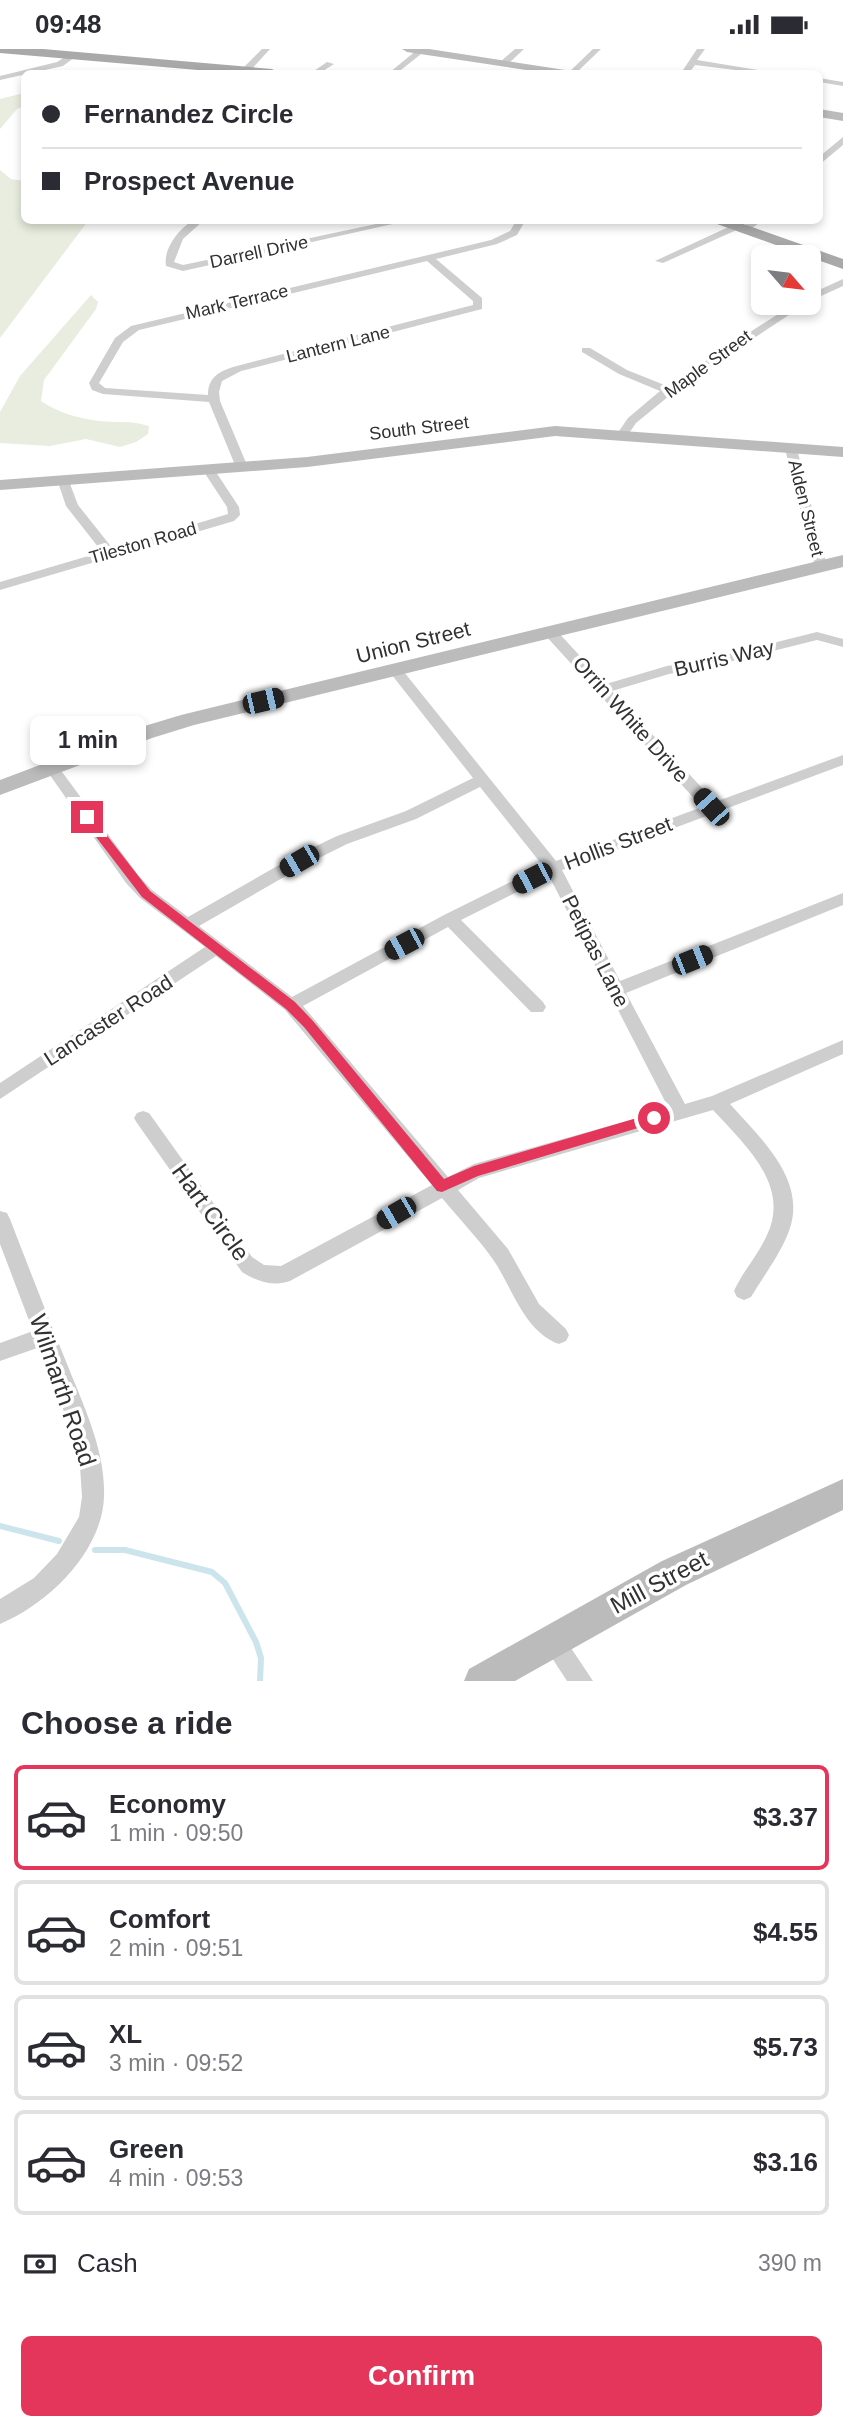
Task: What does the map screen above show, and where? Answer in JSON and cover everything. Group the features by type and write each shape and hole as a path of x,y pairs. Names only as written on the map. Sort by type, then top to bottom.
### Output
{"main road":[{"path":"407,49 502,67 534,70"},
{"path":"0,50 246,70"},
{"path":"823,114 843,117"},
{"path":"740,224 843,264"},
{"name":"South Street","path":"0,485 307,462 535,432 586,431 843,453"},
{"name":"Union Street","path":"0,788 169,725 843,561"},
{"name":"Mill Street","path":"481,1681 674,1573 843,1494"}],"street":[{"path":"246,70 266,49"},
{"path":"502,67 520,49"},
{"path":"575,70 597,49"},
{"path":"687,70 701,49"},
{"path":"398,70 426,51"},
{"path":"406,70 426,51"},
{"path":"34,70 60,64 71,57"},
{"path":"693,62 751,70"},
{"path":"320,70 330,64"},
{"path":"0,78 21,73"},
{"path":"823,81 843,84"},
{"path":"823,159 838,149 843,140"},
{"name":"Darrell Drive","path":"190,224 169,264 183,268 386,224"},
{"name":"Mark Terrace","path":"213,399 103,391 96,388 94,383 119,340 135,328 502,239 514,233 518,224"},
{"path":"660,261 740,224"},
{"name":"Lantern Lane","path":"213,399 216,381 232,371 478,307 478,300 428,257"},
{"path":"821,293 843,282"},
{"name":"Maple Street","path":"623,434 631,421 670,391 740,339 781,315"},
{"path":"586,350 623,372 670,391"},
{"path":"213,399 241,465"},
{"name":"Alden Street","path":"791,449 821,567"},
{"name":"Tileston Road","path":"0,586 234,515 233,507 208,468"},
{"path":"63,479 72,506 110,553"},
{"name":"Orrin White Drive","path":"550,632 711,807"},
{"name":"Burris Way","path":"604,689 667,670 718,661 817,636 843,643"},
{"name":"Petipas Lane","path":"395,670 553,867 679,1110"},
{"name":"Hollis Street","path":"291,1005 553,867 843,760"},
{"path":"52,768 132,879 146,894 291,1005 501,1255 532,1310 559,1335"},
{"path":"187,925 299,861 342,840 411,815 484,779"},
{"path":"616,990 843,899"},
{"path":"450,919 537,1007"},
{"name":"Lancaster Road","path":"0,1092 216,948"},
{"name":"Hart Circle","path":"143,1118 245,1263 255,1271 267,1275 283,1275 474,1171 679,1110 717,1102 843,1047"},
{"path":"717,1102 772,1167 782,1189 784,1210 779,1228 744,1291"},
{"name":"Wilmarth Road","path":"0,1219 77,1417 91,1466 93,1497 90,1520 65,1562 43,1586 0,1612"},
{"path":"0,1352 46,1336"},
{"path":"553,1641 581,1681"}],"shaded area":[{"path":"21,94 21,107 0,129 0,99"},
{"path":"0,170 11,179 21,181 21,224 86,224 0,338"},
{"path":"91,295 98,302 96,309 44,380 41,401 61,412 83,418 149,426 148,434 136,442 120,447 86,439 50,446 0,443 0,412 20,376"}],"waterway":[{"path":"0,1526 59,1541"},
{"path":"95,1550 125,1550 212,1572 225,1583 256,1642 261,1658 260,1681"}],"route":[{"path":"87,817 146,894 291,1005 442,1187 474,1171 654,1118"}]}
